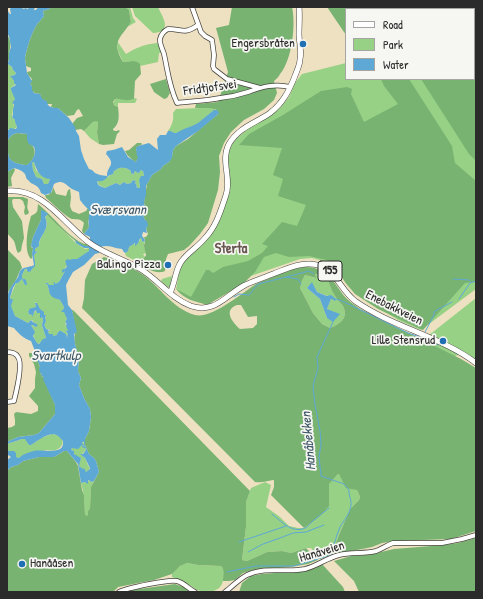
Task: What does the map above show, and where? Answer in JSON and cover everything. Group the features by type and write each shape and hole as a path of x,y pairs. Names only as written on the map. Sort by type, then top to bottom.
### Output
{"main road":[{"path":"170,293 180,263 206,237 213,228 217,218 228,187 225,159 229,144 235,136 246,127 269,114 276,108 285,97 290,87 300,59 298,7"},
{"name":"Enebakkveien","path":"7,191 24,192 39,198 52,208 82,237 97,248 141,270 170,293 190,305 201,308 210,307 221,302 242,287 256,280 297,265 317,264 328,269 346,292 365,307 392,322 456,348 476,363"}],"street":[{"path":"192,7 202,34 212,40 214,69 227,79 260,88"},
{"name":"Fridtjofsvei","path":"198,25 190,30 180,32 168,29 161,37 160,42 164,54 170,87 177,103 222,98 276,85 290,87"},
{"path":"7,352 17,355 20,364 14,401 7,402"},
{"name":"Hanåveien","path":"225,592 246,576 261,571 303,569 338,555 375,551 393,543 442,543 476,535"},
{"path":"119,592 128,588 173,580 182,583 195,592"}],"green space":[{"path":"52,7 125,7 129,10 131,22 118,40 117,45 119,55 123,62 138,62 140,64 141,74 135,81 134,99 115,99 113,102 114,105 118,107 119,116 118,122 113,130 120,131 117,134 114,144 99,144 97,133 98,122 96,121 84,131 81,129 75,130 72,124 77,118 83,116 79,109 74,115 67,116 58,108 51,107 52,104 47,104 46,101 41,98 40,94 32,91 32,86 30,84 32,79 27,72 31,71 31,68 26,66 25,58 29,41 38,23 44,16 43,11"},
{"path":"125,7 130,7 133,18 136,22 127,27 131,22 129,10"},
{"path":"132,7 158,7 165,24 163,30 153,33 135,16"},
{"path":"232,7 292,7 294,23 288,60 279,76 274,81 277,93 274,100 264,109 244,120 231,132 224,143 219,156 220,172 218,190 208,223 200,234 184,250 168,254 165,271 154,271 146,268 137,261 146,255 144,237 148,234 146,221 143,215 146,212 144,202 147,184 152,175 169,162 176,146 188,139 218,114 217,110 211,108 195,108 196,104 218,102 228,72 216,28 229,25"},
{"path":"327,7 352,8 345,8 345,34"},
{"path":"476,7 476,289 421,330 400,321 360,297 348,286 332,265 312,258 300,259 245,278 193,300 176,289 180,268 188,256 201,246 225,204 230,188 227,156 230,148 235,140 249,128 269,117 280,108 289,97 295,83 302,74 345,63 345,80 475,80 475,8 350,8"},
{"path":"476,7 476,161 469,154 422,80 475,80 475,8 398,8"},
{"path":"7,34 10,46 9,60 7,63"},
{"path":"117,41 126,54 140,47 157,43 159,44 162,53 159,53 158,62 140,66 137,62 123,62 118,51"},
{"path":"8,64 16,73 15,75 10,76 13,77 12,79 16,84 11,88 15,96 12,117 15,120 17,127 14,129 7,129"},
{"path":"166,79 170,93 167,98 164,99 154,92 150,84"},
{"path":"381,80 410,80 452,146 455,163 476,181 476,282 465,283 423,330 378,309 355,294 337,269 327,260 309,256 289,257 276,253 264,257 255,272 243,284 207,305 190,300 179,293 176,289 191,297 206,270 213,273 223,267 248,261 262,253 268,246 262,244 282,222 297,226 306,205 278,196 283,179 273,175 282,148 239,145 249,134 321,91 347,87 352,89 351,94 364,122 398,104 384,86"},
{"path":"118,98 126,100 137,99 135,103 118,103 118,107 113,104 115,99"},
{"path":"214,108 215,110 191,127 176,133 168,131 171,127 173,113 176,109"},
{"path":"96,120 98,122 97,133 99,144 90,138 84,131"},
{"path":"17,133 27,134 30,144 35,152 32,161 27,165 14,162 9,156 7,141 12,135"},
{"path":"137,143 142,144 136,149 138,158 135,162 125,151 129,150"},
{"path":"34,162 36,170 42,176 50,179 48,184 44,184 42,179 36,177 31,163"},
{"path":"14,168 15,170 11,178 12,186 7,187 7,172"},
{"path":"119,168 128,169 133,175 135,171 139,173 140,170 143,171 144,176 139,180 140,187 136,187 136,181 133,180 131,183 127,184 124,182 120,185 116,183 105,188 99,185 97,181 104,180"},
{"path":"53,187 56,194 66,196 68,190 70,189 70,206 72,211 79,214 86,211 88,208 90,210 88,222 89,227 84,234 82,231 83,221 69,218 46,198 45,195 52,192"},
{"path":"7,197 23,197 28,199 27,207 29,212 25,215 23,201 20,199 13,199 12,201 13,207 22,221 24,238 21,251 18,253 14,241 7,233"},
{"path":"38,204 69,234 88,246 82,246 50,218 47,213 41,211 41,220 33,237 31,259 27,250 28,232 31,216 36,212"},
{"path":"47,215 76,243 85,249 89,248 90,250 79,259 65,262 67,266 64,269 65,271 59,282 55,284 55,282 54,285 44,283 47,284 52,296 60,300 64,307 63,311 65,312 67,319 65,324 68,329 68,331 66,331 68,338 67,337 66,334 61,331 59,331 57,335 53,336 53,334 49,334 49,329 46,329 44,324 46,316 40,310 36,302 36,307 28,311 32,316 36,310 40,313 40,318 41,315 43,320 42,325 46,338 38,344 34,338 34,331 31,325 35,327 37,326 32,320 28,323 15,316 10,306 13,301 10,299 16,283 22,279 25,285 22,275 25,269 31,271 35,264 34,255 37,252 35,249 39,246 46,229 47,225 45,217"},
{"path":"139,238 141,238 144,242 146,253 143,254 145,257 136,261 126,256 125,253 134,243 135,245 137,244 140,240"},
{"path":"7,249 20,262 22,268 7,294"},
{"path":"104,257 138,271 149,279 173,303 195,315 210,313 235,299 256,284 285,272 304,267 316,268 326,273 343,295 360,309 461,359 476,368 476,531 451,539 394,541 337,554 335,546 339,535 350,509 360,497 357,490 346,488 339,474 337,475 329,484 329,506 320,516 304,528 271,495 274,487 274,480 255,482 82,308 85,280 92,264","holes":["315,274 326,275 331,289 345,310 342,320 337,325 330,328 322,324 313,313 300,288 305,275 316,278","237,305 241,305 248,317 257,316 257,324 253,328 240,329 234,323 230,316 230,310"]},
{"path":"314,274 326,275 337,299 345,310 342,320 337,325 330,328 322,324 313,313 300,288 305,275 315,278","holes":["312,283 317,292 336,299 331,299 327,309 330,311 327,318 320,299 307,288"]},
{"path":"172,276 170,287 161,281 162,279"},
{"path":"476,298 476,362 461,354 455,356 446,369 424,339"},
{"path":"72,310 250,491 246,502 246,527 242,560 247,561 267,552 282,551 291,553 306,548 318,560 308,564 290,567 253,570 243,573 235,580 229,581 223,581 223,571 221,566 187,563 180,566 172,574 154,580 118,587 113,592 7,592 7,471 11,467 18,465 23,461 39,457 54,457 64,451 67,451 78,466 84,495 85,515 87,516 90,508 91,487 99,472 96,461 89,454 85,445 85,439 89,431 91,417 90,409 79,385 81,378 78,371 79,358 76,355 77,351 74,338 76,331"},
{"path":"29,353 35,353 40,367 40,373 42,374 41,376 44,377 55,405 55,414 39,433 18,437 7,442 7,428 15,425 14,414 16,412 31,414 38,411 38,406 29,396 35,388 36,372"},
{"path":"52,434 58,435 63,441 60,447 53,451 47,450 19,458 16,457 16,453 7,451 7,444 26,439 29,445 31,445 41,438"},
{"path":"82,442 85,443 84,445 86,450 81,455 84,457 90,468 86,472 79,466 81,459 74,454 74,451 71,450 72,448 82,445"},
{"path":"339,474 357,490 360,497 350,509 339,535 335,546 337,554 320,559 311,548 306,548 291,553 282,551 267,552 247,561 242,560 246,527 246,502 251,488 265,482 271,485 266,507 280,517 289,526 304,528 328,506 329,483"},
{"path":"87,480 92,482 94,481 91,487 90,508 87,516 85,516 84,495 81,483 86,482"},
{"path":"476,538 476,592 359,592 354,581 334,561 351,556 368,555 394,549 444,545"},
{"path":"187,563 221,566 224,573 223,581 219,588 209,592 201,591 172,577 172,574 177,569"},
{"path":"322,564 343,587 345,592 239,592 242,583 251,576 301,571"},
{"path":"175,584 186,588 191,592 127,592 132,590"}],"water":[{"name":"Sværsvann","path":"12,7 23,7 22,8 24,9 28,9 29,7 35,7 34,10 36,10 38,7 52,7 43,11 44,16 37,25 31,37 25,58 27,73 32,81 30,84 34,93 40,94 43,99 47,101 49,106 58,108 69,118 79,136 84,159 89,169 95,173 107,176 111,161 106,154 107,151 122,147 128,157 136,162 138,157 136,148 138,146 149,143 158,150 157,139 160,135 166,135 168,131 176,133 192,126 214,110 217,110 219,113 198,131 176,146 169,162 152,175 146,186 144,202 146,212 143,215 148,226 146,228 147,233 143,232 142,236 145,240 144,242 140,238 139,242 135,246 135,243 129,247 128,251 125,253 122,249 108,246 100,247 99,253 95,254 84,265 73,272 66,285 68,305 72,310 77,332 74,334 77,351 76,355 79,358 78,371 81,378 79,385 90,409 91,417 89,431 85,439 85,445 89,454 96,461 99,472 94,481 92,482 88,480 88,484 85,482 81,483 78,464 67,451 64,451 54,457 39,457 23,461 18,465 11,467 7,471 7,460 11,457 7,454 7,451 14,451 16,453 16,457 19,458 26,453 34,451 52,451 60,449 63,446 63,441 55,434 48,435 31,445 29,445 25,439 7,444 7,442 18,437 39,433 55,414 55,405 43,379 44,377 41,376 42,374 40,373 40,367 31,341 21,336 14,328 7,326 7,294 21,270 34,265 32,254 33,248 31,246 33,237 41,220 41,210 48,214 45,217 46,226 40,239 39,246 35,249 37,252 34,255 35,266 29,272 25,269 22,278 26,280 27,285 25,285 22,279 16,283 10,298 13,300 11,306 15,316 28,323 31,320 38,325 36,327 31,325 35,332 33,336 37,343 39,344 46,338 42,325 43,320 42,317 40,318 40,313 37,313 36,310 32,317 28,311 29,309 36,307 35,303 37,303 40,309 44,312 44,315 46,315 44,324 46,329 50,330 48,331 49,334 53,334 53,336 57,335 59,331 61,331 66,334 68,338 66,331 68,331 68,329 65,325 67,324 65,322 67,319 64,312 61,311 64,307 60,300 51,296 47,284 44,283 54,285 53,283 55,282 55,284 59,282 65,271 62,273 62,270 67,266 65,262 67,259 77,259 89,251 89,248 84,248 76,243 75,240 84,246 89,246 94,249 90,237 84,234 89,227 89,213 91,212 80,200 79,192 60,182 54,184 51,193 45,195 41,193 37,186 27,179 22,171 14,168 7,172 7,141 7,129 16,129 17,127 15,120 12,117 14,104 12,103 15,99 11,90 11,88 16,85 10,76 15,75 16,73 12,67 8,64 7,65 11,47 9,36 7,34 7,10 11,14 10,9","holes":["17,133 27,134 28,143 34,147 34,157 27,165 14,162 10,159 7,141 12,135","34,162 41,175 47,179 50,179 48,184 44,184 42,179 36,177 31,163","119,168 125,168 131,171 131,174 132,173 133,175 135,171 138,173 140,170 143,171 144,176 141,176 139,180 140,187 136,187 136,181 133,180 131,183 127,184 124,182 120,185 116,183 105,188 99,185 97,181 105,180 108,176 113,174 114,171","84,442 86,450 83,454 80,454 85,458 90,468 86,472 84,468 83,469 79,466 81,458 74,454 74,451 71,450 72,448 78,449 82,445 83,448 85,448 82,443"]},
{"path":"312,282 317,292 327,296 331,295 336,299 335,301 331,299 327,309 340,314 333,322 327,318 320,299 307,288"}],"waterway":[{"path":"286,277 309,271 314,274"},
{"path":"234,297 239,294 249,295 258,284 286,277 298,279 301,284"},
{"path":"453,279 470,281"},
{"path":"459,299 470,283 476,281"},
{"path":"336,299 408,333 438,345"},
{"path":"425,332 435,311 452,302"},
{"name":"Hanåbekken","path":"227,572 256,566 294,566 331,555 340,527 348,514 351,503 349,490 344,484 321,476 319,457 321,444 320,431 313,386 318,368 317,357 333,322"},
{"path":"272,514 287,526 300,529 306,527 329,508"},
{"path":"248,552 263,544 293,533 306,532 324,525"},
{"path":"239,542 286,526"}],"place":[{"name":"Engersbråten","path":"303,44"},
{"name":"Balingo Pizza","path":"168,265"},
{"name":"Lille Stensrud","path":"443,341"},
{"name":"Hanååsen","path":"22,564"}],"district":[{"name":"Sterta","path":"231,249"}],"water label":[{"name":"Svartkulp","path":"56,356"}]}
